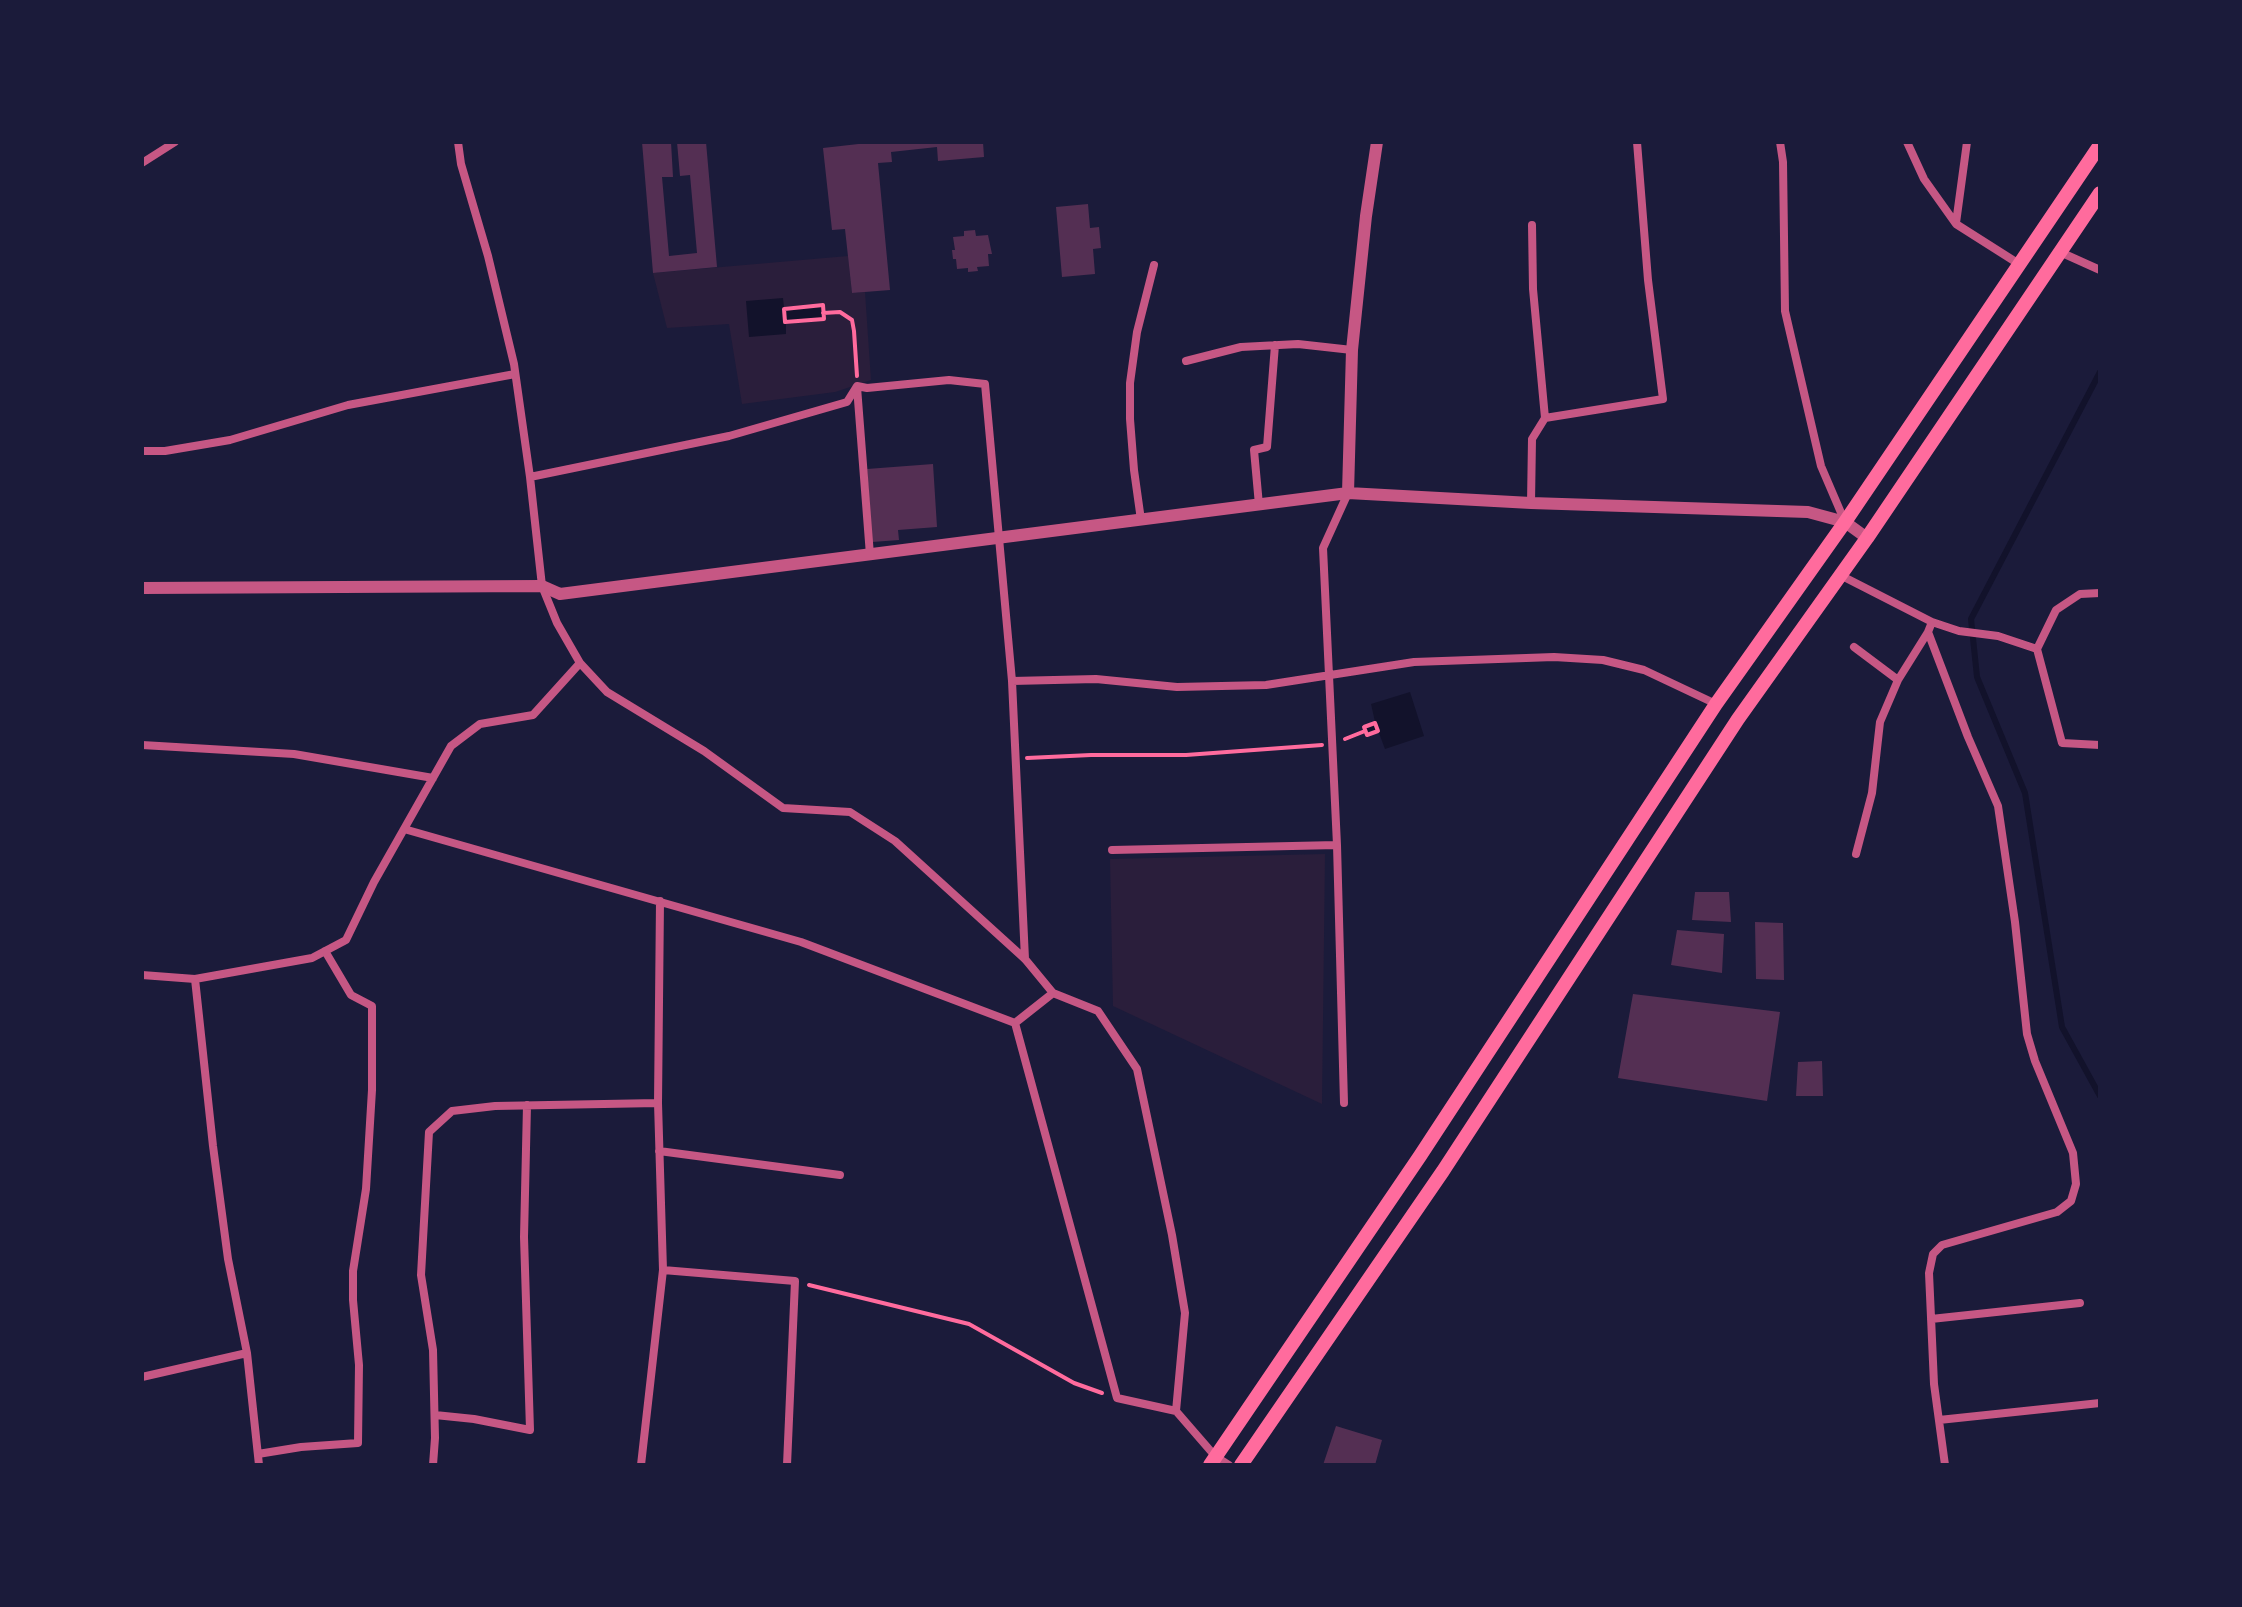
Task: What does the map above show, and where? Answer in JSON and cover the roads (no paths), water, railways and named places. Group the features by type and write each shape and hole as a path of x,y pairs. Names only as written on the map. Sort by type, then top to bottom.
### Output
{"main road":[{"path":"1212,1460 1420,1156 1716,704 1845,522 2100,145"},
{"path":"1241,1465 1443,1171 1738,719 1867,538 2100,193"}],"street":[{"path":"142,163 175,142"},
{"path":"458,142 515,374 542,586 557,623 580,663 607,692 704,751 783,808 850,812 895,841 1025,959 1053,993 1098,1011 1137,1069 1172,1235 1185,1313 1176,1411"},
{"path":"1344,1103 1337,845 1323,548 1348,493 1352,350 1377,142"},
{"path":"1545,418 1663,399 1648,280 1637,142"},
{"path":"1780,142 1783,162 1785,311 1821,466 1845,522"},
{"path":"1907,142 1924,179 1956,224 2019,264"},
{"path":"1956,224 1967,142"},
{"path":"1531,503 1532,439 1545,418 1533,289 1532,225"},
{"path":"2060,252 2100,270"},
{"path":"1141,520 1133,457 1130,383 1137,332 1154,265"},
{"path":"1186,361 1241,347 1298,344 1352,350"},
{"path":"1259,505 1254,450 1267,447 1275,345"},
{"path":"142,451 165,451 230,440 348,405 515,374"},
{"path":"857,386 867,388 949,380 985,384 1012,681 1025,959"},
{"path":"530,477 615,457 729,436 847,402 857,386"},
{"path":"857,386 870,555"},
{"path":"142,588 542,586 560,594 1348,493 1531,503 1808,512 1845,522 1867,538"},
{"path":"1839,575 1932,622 1959,631 1998,636 2037,649"},
{"path":"2100,593 2080,594 2056,610 2037,649 2062,743 2100,745"},
{"path":"1856,854 1872,793 1880,722 1898,680 1932,622"},
{"path":"1928,632 1998,806 2027,1034 2073,1153 2076,1184 2071,1201 2057,1212 1942,1245 1933,1254 1929,1273 1934,1384 1945,1465"},
{"path":"1854,647 1898,680"},
{"path":"1012,681 1096,679 1177,687 1266,685 1414,662 1554,657 1603,660 1644,670 1716,704"},
{"path":"142,975 195,979 312,958 346,940 374,882 451,746 480,724 533,715 580,663"},
{"path":"142,745 294,754 433,778"},
{"path":"404,829 801,942 1015,1023"},
{"path":"1112,850 1337,845"},
{"path":"641,1465 663,1270 658,1103 660,901"},
{"path":"258,1454 358,1443 359,1365 353,1271 370,1144 372,1006 351,995 325,951"},
{"path":"195,979 213,1146 226,1244 247,1353 259,1465"},
{"path":"1015,1023 1053,993"},
{"path":"1015,1023 1117,1398 1176,1411 1212,1460 1229,1465"},
{"path":"433,1465 433,1350 421,1275 429,1132 452,1111 495,1106 658,1103"},
{"path":"435,1415 530,1430 524,1237 527,1105"},
{"path":"659,1151 840,1175"},
{"path":"663,1270 795,1281 787,1465"},
{"path":"1931,1319 2080,1303"},
{"path":"142,1377 247,1353"},
{"path":"1939,1420 2100,1403"}],"waterway":[{"path":"2100,372 1971,619 1977,677 2025,793 2062,1027 2100,1096"}]}
